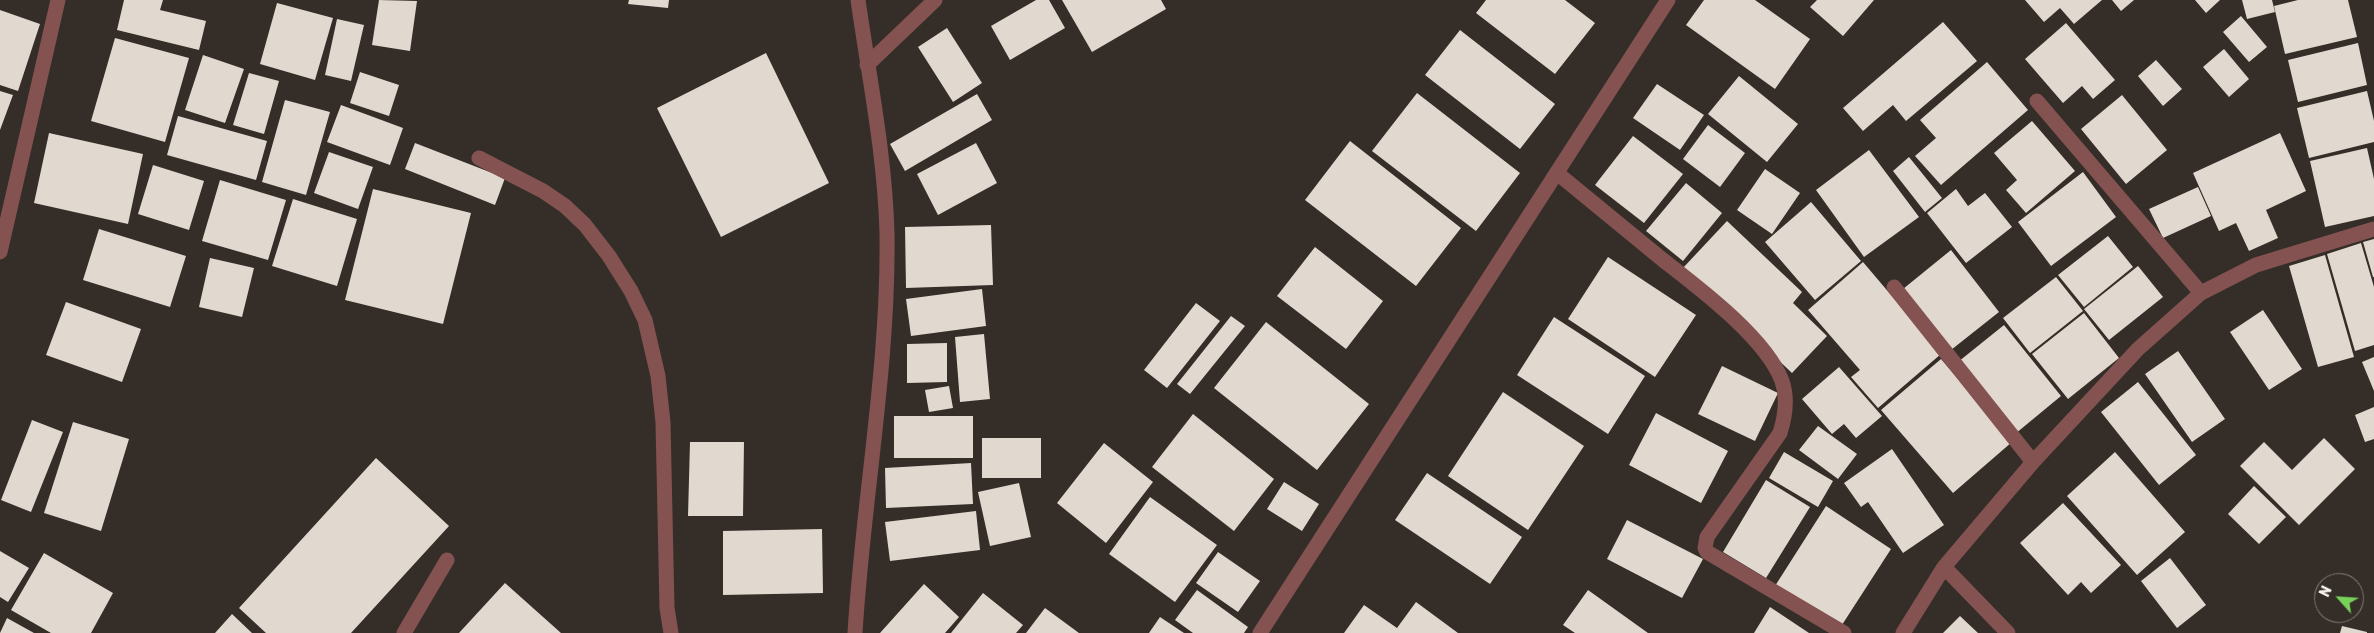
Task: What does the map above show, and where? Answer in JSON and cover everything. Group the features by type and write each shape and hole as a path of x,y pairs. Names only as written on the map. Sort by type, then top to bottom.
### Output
{"street":[{"path":"0,252 58,0"},
{"path":"855,633 884,344 887,233 883,165 858,0"},
{"path":"867,65 935,0"},
{"path":"1260,633 1668,0"},
{"path":"2037,101 2201,293"},
{"path":"479,158 542,191 565,206 586,225 609,256 631,291 645,320 658,376 663,422 667,599 671,633"},
{"path":"1557,173 1718,304 1748,332 1767,356 1782,381 1786,414 1780,433 1706,537 1704,548 1707,552 1844,633"},
{"path":"1903,633 1944,567 2033,462 2138,349 2201,293 2256,265 2374,229"},
{"path":"1894,287 2033,462"},
{"path":"404,633 447,560"},
{"path":"1944,567 2008,633"}],"building":[{"path":"124,0 163,0 160,10 206,21 199,50 117,30"},
{"path":"379,0 417,1 410,51 372,45"},
{"path":"629,0 669,0 668,8 628,4"},
{"path":"1036,0 1049,0 1065,28 1010,60 991,26"},
{"path":"1062,0 1161,0 1166,9 1092,52"},
{"path":"1486,0 1565,0 1595,23 1555,74 1476,13"},
{"path":"1704,0 1755,0 1810,39 1775,89 1686,25"},
{"path":"1817,0 1874,0 1843,36 1810,7"},
{"path":"2025,0 2102,0 2074,24 2060,8 2044,22"},
{"path":"2112,0 2134,0 2121,11"},
{"path":"2195,0 2220,0 2206,13"},
{"path":"2242,0 2272,0 2275,12 2247,19"},
{"path":"2298,0 2348,0 2357,37 2285,54 2274,6"},
{"path":"277,3 333,18 315,80 260,64"},
{"path":"0,10 40,24 18,91 0,85"},
{"path":"2241,16 2267,47 2249,62 2223,32"},
{"path":"337,19 364,25 351,81 325,75"},
{"path":"1943,22 1977,61 1906,121 1893,105 1863,131 1843,108"},
{"path":"2066,23 2115,80 2093,99 2082,86 2063,103 2025,59"},
{"path":"947,28 982,83 953,102 918,47"},
{"path":"1460,30 1555,104 1520,149 1425,75"},
{"path":"115,38 189,58 165,142 91,121"},
{"path":"2358,43 2367,85 2298,102 2288,60"},
{"path":"2224,49 2249,79 2229,97 2203,67"},
{"path":"766,53 829,183 721,237 657,108"},
{"path":"203,55 244,69 225,123 185,110"},
{"path":"2156,60 2182,89 2163,106 2138,76"},
{"path":"1987,62 2028,110 1941,185 1915,156 1936,138 1920,120"},
{"path":"360,72 399,85 389,116 350,103"},
{"path":"249,73 279,81 264,134 233,125"},
{"path":"1739,76 1798,124 1767,162 1708,114"},
{"path":"1657,84 1704,115 1680,150 1633,118"},
{"path":"0,91 13,95 0,130"},
{"path":"2367,91 2374,121 2374,142 2309,158 2297,108"},
{"path":"1417,93 1520,173 1476,231 1372,151"},
{"path":"977,94 992,120 905,171 890,144"},
{"path":"2122,95 2167,150 2126,184 2081,129"},
{"path":"285,100 330,112 306,195 262,182"},
{"path":"341,105 403,128 390,165 327,142"},
{"path":"178,116 267,141 256,180 167,155"},
{"path":"2032,121 2075,171 2026,213 2006,190 2017,180 1994,153"},
{"path":"1708,125 1745,153 1720,187 1683,159"},
{"path":"49,133 143,154 128,224 34,203"},
{"path":"2280,133 2306,191 2266,210 2278,238 2249,251 2236,223 2219,231 2193,173"},
{"path":"1633,136 1683,174 1644,223 1595,185"},
{"path":"1350,141 1461,228 1416,286 1305,200"},
{"path":"415,143 505,178 495,205 405,169"},
{"path":"976,143 997,183 938,215 917,174"},
{"path":"2367,148 2374,179 2374,216 2325,227 2310,161"},
{"path":"1869,150 1919,217 1864,257 1816,190"},
{"path":"329,152 373,167 358,209 314,193"},
{"path":"1909,157 1942,198 1925,212 1893,171"},
{"path":"153,165 204,181 189,230 138,214"},
{"path":"1765,169 1800,193 1772,234 1737,210"},
{"path":"2083,172 2116,217 2051,266 2018,222"},
{"path":"220,180 286,200 268,260 202,241"},
{"path":"1686,183 1722,213 1683,261 1646,231"},
{"path":"2198,187 2211,216 2163,238 2149,209"},
{"path":"373,189 471,213 443,324 345,300"},
{"path":"1956,189 1968,206 1985,193 2012,227 1966,263 1927,213"},
{"path":"293,199 357,219 337,286 272,266"},
{"path":"1811,202 1861,261 1815,300 1765,242"},
{"path":"1727,221 1802,292 1793,303 1827,336 1792,373 1682,269"},
{"path":"991,225 993,285 906,288 905,227"},
{"path":"99,229 186,256 170,307 83,280"},
{"path":"2108,236 2133,267 2084,307 2058,275"},
{"path":"2374,239 2374,277 2373,277 2363,242"},
{"path":"2361,243 2374,287 2374,345 2355,351 2327,254"},
{"path":"1315,247 1383,301 1346,349 1277,296"},
{"path":"1951,250 1999,312 1951,350 1903,289"},
{"path":"2325,255 2354,357 2318,367 2289,266"},
{"path":"1608,257 1696,315 1655,377 1568,319"},
{"path":"210,258 254,268 242,317 199,307"},
{"path":"1863,262 1941,354 1878,408 1851,377 1860,370 1808,310"},
{"path":"2138,266 2163,297 2109,340 2084,309"},
{"path":"2056,277 2083,311 2030,353 2003,318"},
{"path":"982,289 986,326 911,336 906,299"},
{"path":"66,302 141,329 122,382 46,355"},
{"path":"1196,303 1220,321 1167,388 1144,370"},
{"path":"2263,310 2302,369 2269,390 2230,332"},
{"path":"2084,313 2119,358 2068,399 2032,354"},
{"path":"1231,316 1245,326 1190,394 1177,384"},
{"path":"1554,317 1645,376 1608,434 1517,375"},
{"path":"1266,322 1369,404 1317,470 1214,388"},
{"path":"2004,325 2061,396 2015,434 1958,362"},
{"path":"984,334 990,399 960,402 955,337"},
{"path":"947,343 947,382 907,383 907,344"},
{"path":"2178,351 2225,419 2192,442 2145,374"},
{"path":"2374,357 2374,391 2362,362"},
{"path":"1941,359 2012,442 1953,493 1881,410"},
{"path":"1722,366 1778,393 1755,441 1698,414"},
{"path":"1839,367 1882,416 1856,438 1844,424 1832,434 1802,399"},
{"path":"2138,382 2196,455 2159,485 2101,412"},
{"path":"949,386 953,408 929,412 925,390"},
{"path":"1503,392 1584,446 1528,530 1448,476"},
{"path":"2374,407 2374,439 2365,442 2355,415"},
{"path":"1656,413 1728,451 1701,503 1629,465"},
{"path":"1193,414 1274,479 1234,531 1152,467"},
{"path":"894,416 973,416 973,458 894,458"},
{"path":"32,420 63,432 31,512 1,500"},
{"path":"73,422 129,439 101,531 44,513"},
{"path":"1818,426 1857,454 1838,479 1799,450"},
{"path":"982,438 1041,438 1041,478 982,478"},
{"path":"2324,438 2355,469 2299,525 2240,466 2264,442 2292,470"},
{"path":"690,442 744,442 743,516 688,516"},
{"path":"1104,443 1153,482 1106,543 1057,503"},
{"path":"1892,449 1944,525 1903,553 1868,502 1861,507 1844,483"},
{"path":"1784,452 1833,481 1818,507 1769,478"},
{"path":"2115,452 2185,532 2137,575 2067,496"},
{"path":"376,458 449,526 351,633 266,633 239,608"},
{"path":"971,463 973,504 886,508 885,468"},
{"path":"1427,473 1522,537 1490,584 1395,520"},
{"path":"1766,480 1810,507 1766,578 1723,552"},
{"path":"1284,482 1319,504 1302,531 1267,509"},
{"path":"1019,483 1031,537 990,546 978,492"},
{"path":"2254,486 2286,517 2259,544 2228,514"},
{"path":"1150,497 1217,545 1175,602 1109,554"},
{"path":"2063,503 2121,565 2091,593 2081,582 2068,595 2020,543"},
{"path":"1826,506 1891,549 1840,628 1775,586"},
{"path":"976,511 980,550 890,561 885,522"},
{"path":"1627,520 1703,559 1682,598 1607,559"},
{"path":"822,529 823,593 723,595 723,531"},
{"path":"0,551 29,568 8,602 0,597"},
{"path":"1218,552 1260,581 1238,612 1196,583"},
{"path":"44,553 113,593 91,633 51,633 11,610"},
{"path":"2170,558 2206,605 2177,628 2141,581"},
{"path":"505,583 561,633 459,633"},
{"path":"924,584 959,617 945,633 880,633"},
{"path":"1197,590 1248,627 1244,633 1193,633 1175,620"},
{"path":"1588,590 1648,633 1575,633 1563,625"},
{"path":"983,593 1023,625 1016,633 951,633"},
{"path":"1416,602 1458,633 1344,633 1364,605 1397,628"},
{"path":"1770,607 1809,633 1754,633"},
{"path":"1045,608 1079,633 1026,633"},
{"path":"232,614 252,633 215,633"},
{"path":"1960,616 1978,633 1943,633"},
{"path":"1160,617 1184,633 1149,633"},
{"path":"7,618 34,633 0,633"},
{"path":"2342,626 2367,632 2367,633 2340,633"}]}
